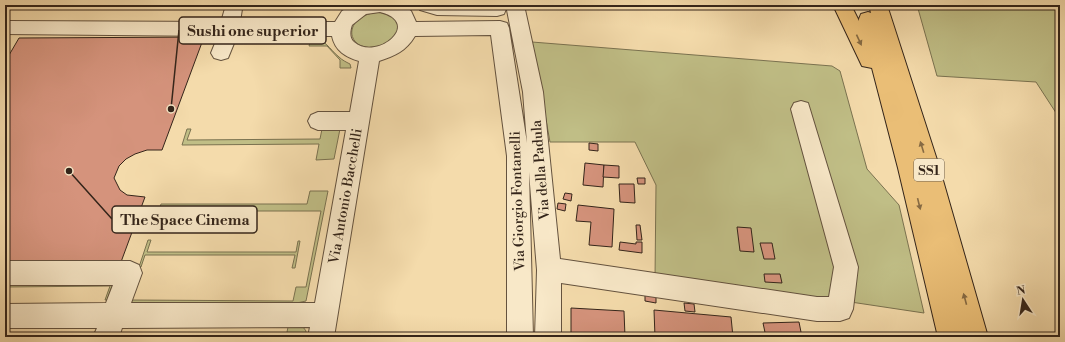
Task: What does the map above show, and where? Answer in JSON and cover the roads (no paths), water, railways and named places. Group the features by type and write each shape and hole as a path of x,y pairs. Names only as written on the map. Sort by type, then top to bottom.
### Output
{"highway":[{"path":"842,5 891,107"},
{"name":"SS1","path":"863,5 909,168 950,335"},
{"name":"SS1","path":"878,5 927,163 975,337"},
{"path":"886,5 893,51"}],"street":[{"path":"380,5 391,7 403,14 408,21 408,29 405,38 398,46 383,54 370,55 356,53 346,47 341,39 341,29 346,20 355,12 367,7 380,5"},
{"name":"Via Giorgio Fontanelli","path":"426,5 468,14 500,28 518,156 520,337"},
{"name":"Via Giorgio Fontanelli","path":"408,29 468,14 506,7"},
{"name":"Via della Padula","path":"506,7 533,92 549,270 548,337"},
{"path":"221,53 229,30 233,9"},
{"path":"6,30 341,29"},
{"name":"Via Antonio Bacchelli","path":"323,326 370,55"},
{"path":"549,270 572,272 817,309 840,309 846,267 801,108"},
{"path":"318,121 358,121"},
{"path":"5,273 130,273 110,327"},
{"path":"5,316 110,327 323,326"}],"place":[{"name":"Sushi one superior","path":"171,109"},
{"name":"The Space Cinema","path":"69,171"}]}
